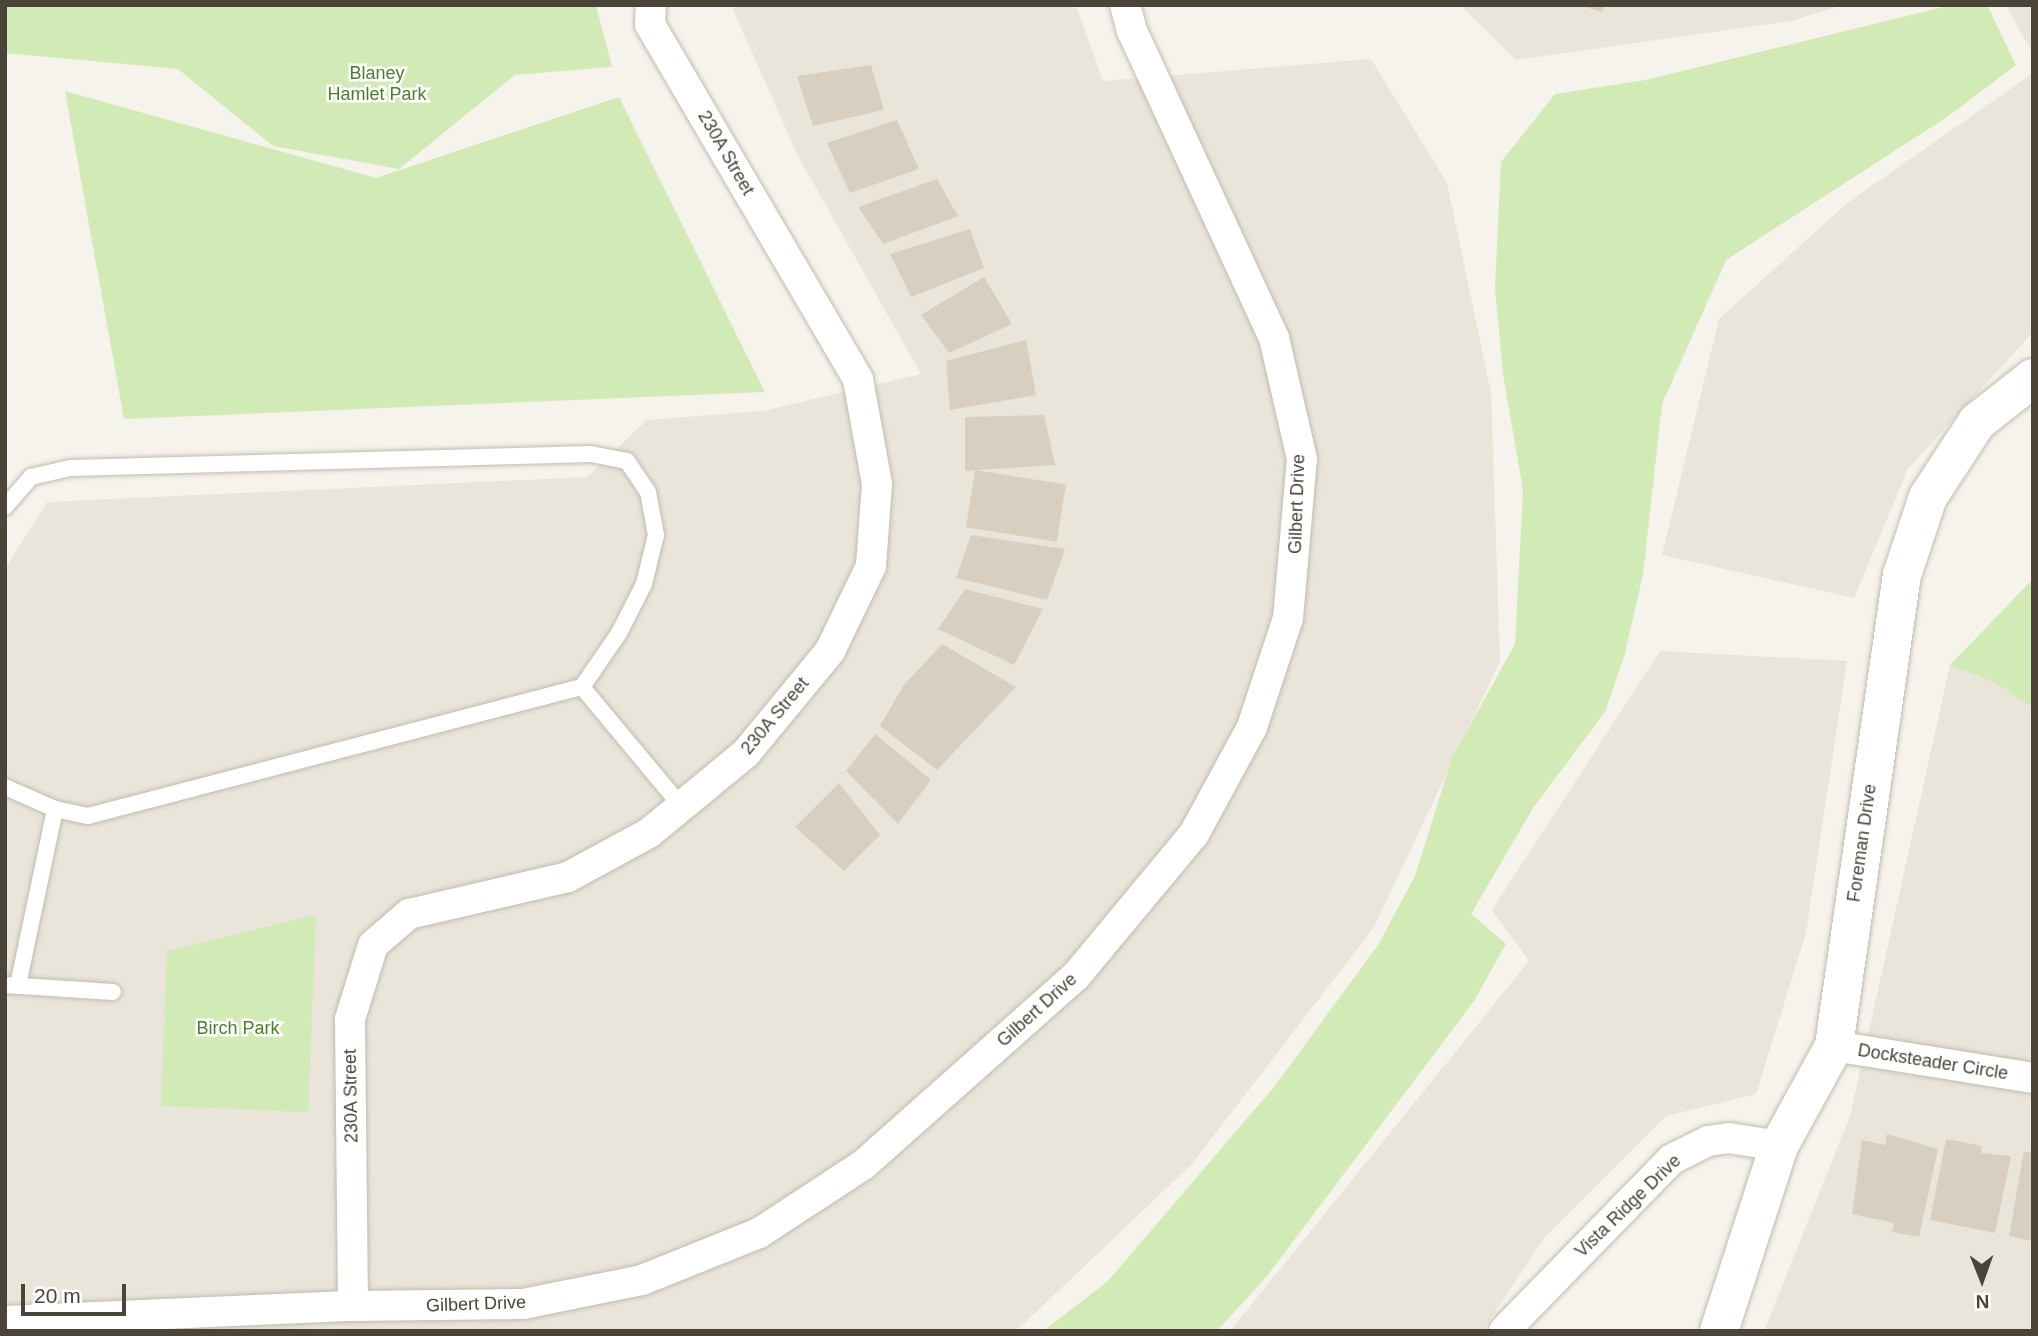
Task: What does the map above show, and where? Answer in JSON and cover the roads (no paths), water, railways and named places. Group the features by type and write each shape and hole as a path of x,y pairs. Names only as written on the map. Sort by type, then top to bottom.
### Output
{"street":[{"name":"230A Street","path":"353,1306 350,1019 373,945 410,914 568,877 649,833 746,753 830,651 871,566 877,484 858,379 650,24 651,5"},
{"name":"Gilbert Drive","path":"5,1321 353,1306 523,1304 642,1280 759,1233 863,1165 1076,976 1194,834 1252,727 1288,618 1302,459 1274,338 1132,31 1125,5"},
{"name":"Foreman Drive","path":"1719,1331 1779,1146 1834,1046 1902,575 1928,497 1977,422 2033,378"},
{"name":"Docksteader Circle","path":"1834,1046 2033,1078"},
{"name":"Vista Ridge Drive","path":"1504,1331 1672,1159 1709,1140 1729,1138 1779,1146"}],"lane":[{"path":"5,507 31,477 70,468 590,454 627,461 648,492 656,535 644,584 619,633 582,687 88,816 55,809 5,787"},
{"path":"582,687 681,806"},
{"path":"55,809 12,985 113,992"}],"park label":[{"name":"Blaney Hamlet Park","path":"377,84"},
{"name":"Birch Park","path":"238,1028"}]}
